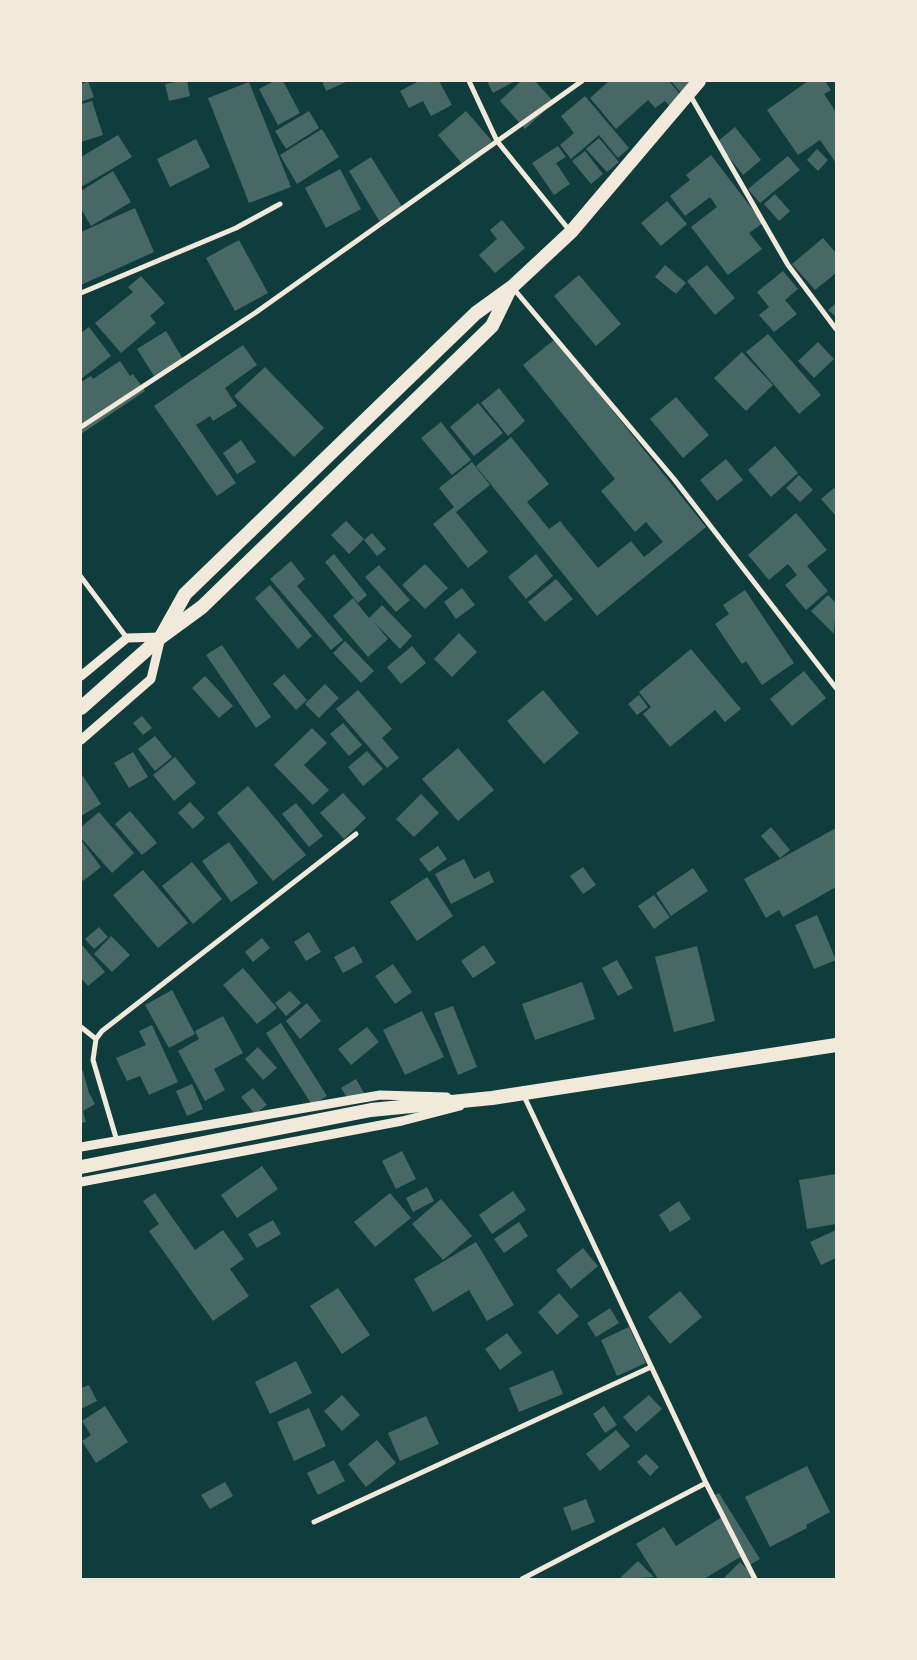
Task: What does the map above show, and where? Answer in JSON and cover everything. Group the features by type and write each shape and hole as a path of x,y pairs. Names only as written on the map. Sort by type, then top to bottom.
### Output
{"highway":[{"path":"161,637 185,594 476,313 512,287 571,232 699,81"},
{"path":"81,708 161,637 202,607 492,326 512,287"},
{"path":"81,1167 371,1110 523,1094 836,1045"}],"street":[{"path":"469,81 497,141 571,232"},
{"path":"81,427 255,313 582,81"},
{"path":"688,92 788,265 836,329"},
{"path":"81,293 236,228 280,204"},
{"path":"512,287 674,478 836,688"},
{"path":"81,576 127,638"},
{"path":"81,676 127,638 161,637 152,679 81,740"},
{"path":"117,1141 93,1060 96,1039 110,1024 356,834"},
{"path":"81,1027 96,1039"},
{"path":"523,1094 706,1484 755,1579"},
{"path":"81,1147 380,1095 492,1098"},
{"path":"81,1182 402,1121 492,1098"},
{"path":"314,1522 651,1367"},
{"path":"522,1579 706,1484"}],"building":[{"path":"88,81 94,97 81,102 81,84"},
{"path":"187,81 190,96 169,101 165,84"},
{"path":"274,81 283,81 300,113 278,125 259,89"},
{"path":"322,81 348,81 326,91"},
{"path":"419,81 439,81 452,105 431,116 423,101 409,108 400,91"},
{"path":"487,81 515,81 493,93"},
{"path":"521,81 535,81 554,102 525,129 500,101"},
{"path":"609,81 669,81 683,98 671,108 665,101 655,108 648,100 616,129 590,98"},
{"path":"671,81 696,81 681,93"},
{"path":"808,81 825,81 831,90 824,94 836,112 836,163 820,140 798,155 767,110"},
{"path":"249,82 291,187 249,203 208,98"},
{"path":"585,96 629,148 618,158 599,135 571,159 560,145 574,133 561,116"},
{"path":"92,101 103,135 81,142 81,104"},
{"path":"309,111 319,128 286,149 275,131"},
{"path":"466,111 492,141 463,165 438,135"},
{"path":"735,127 761,160 743,175 717,142"},
{"path":"322,129 339,157 297,184 280,155"},
{"path":"118,135 132,157 83,186 81,183 81,157"},
{"path":"599,138 619,162 607,172 586,149"},
{"path":"196,139 210,167 170,187 157,159"},
{"path":"558,146 566,157 556,163 570,184 554,195 532,163"},
{"path":"817,149 828,160 818,171 807,160"},
{"path":"585,151 603,174 591,184 572,161"},
{"path":"711,155 763,223 749,233 762,249 728,275 691,227 717,207 710,197 685,216 670,196 690,180 686,175"},
{"path":"788,156 800,170 760,203 748,189"},
{"path":"371,157 403,208 380,222 349,171"},
{"path":"340,169 361,209 326,228 305,188"},
{"path":"113,171 131,202 91,226 81,209 81,191"},
{"path":"775,194 790,211 779,221 764,204"},
{"path":"667,201 687,224 661,246 641,223"},
{"path":"135,208 154,252 81,285 81,232"},
{"path":"502,220 525,248 495,273 479,255 497,239 490,230"},
{"path":"823,238 836,253 836,273 815,290 792,264"},
{"path":"239,240 268,293 235,311 206,258"},
{"path":"665,265 686,283 676,294 655,277"},
{"path":"707,265 735,298 715,315 687,281"},
{"path":"783,271 798,289 785,300 797,314 774,332 759,315 769,307 757,292"},
{"path":"579,275 621,324 596,346 554,296"},
{"path":"141,276 165,303 150,316 156,323 121,353 95,323 133,292 128,287"},
{"path":"836,303 836,317 828,310"},
{"path":"89,327 111,356 81,379 81,333"},
{"path":"166,331 183,359 154,376 137,349"},
{"path":"768,334 821,395 799,414 746,352"},
{"path":"555,339 706,527 597,616 476,466 511,437 549,484 527,502 549,529 560,521 598,568 631,541 644,557 663,542 646,522 635,532 601,491 615,479 523,365"},
{"path":"818,342 834,359 814,378 798,361"},
{"path":"243,345 257,365 225,388 237,406 213,421 210,416 196,425 236,483 217,496 154,406"},
{"path":"742,352 773,385 746,411 714,378"},
{"path":"120,361 130,376 133,374 145,391 81,434 81,382 91,376 93,379"},
{"path":"265,367 324,428 294,457 234,396"},
{"path":"499,388 525,421 508,436 481,403"},
{"path":"676,397 709,435 683,458 650,419"},
{"path":"478,403 503,433 474,456 450,427"},
{"path":"441,422 471,460 452,475 421,438"},
{"path":"241,440 256,462 237,474 223,453"},
{"path":"775,446 798,473 771,497 748,470"},
{"path":"726,459 743,480 717,501 700,480"},
{"path":"472,462 490,485 456,512 488,552 468,568 433,524 454,507 439,488"},
{"path":"799,475 813,490 800,502 786,488"},
{"path":"834,488 836,490 836,516 821,499"},
{"path":"796,513 827,550 807,566 828,591 806,610 785,585 797,575 788,564 769,580 748,555"},
{"path":"346,521 364,539 349,554 331,535"},
{"path":"372,533 386,549 377,556 364,540"},
{"path":"334,554 367,595 358,603 325,562"},
{"path":"536,554 553,576 526,599 508,577"},
{"path":"291,561 305,579 297,586 343,640 331,650 270,579"},
{"path":"425,564 448,588 425,609 402,585"},
{"path":"379,565 410,600 396,612 365,577"},
{"path":"556,579 573,599 545,622 528,602"},
{"path":"270,585 312,636 298,649 255,598"},
{"path":"462,588 475,605 456,619 444,602"},
{"path":"745,590 794,663 762,685 746,661 742,664 715,624 729,614 723,605"},
{"path":"828,595 836,603 834,634 811,611"},
{"path":"353,598 369,618 382,605 412,636 400,649 374,622 388,639 368,657 333,616"},
{"path":"459,633 477,652 452,677 434,659"},
{"path":"345,641 374,671 361,683 333,653"},
{"path":"222,645 271,717 256,728 206,655"},
{"path":"412,646 426,663 401,684 387,667"},
{"path":"691,649 741,709 725,722 715,710 670,747 643,714 651,707 639,692"},
{"path":"804,671 826,698 792,726 770,699"},
{"path":"284,674 307,700 296,710 273,684"},
{"path":"205,676 233,706 219,718 192,688"},
{"path":"325,684 339,698 319,718 305,704"},
{"path":"358,690 392,729 382,738 399,758 387,768 336,709"},
{"path":"543,690 579,733 544,764 507,721"},
{"path":"639,695 648,707 637,715 628,704"},
{"path":"142,716 152,728 143,735 133,723"},
{"path":"343,723 362,745 349,756 330,734"},
{"path":"312,728 327,743 304,765 329,790 313,805 274,765"},
{"path":"155,736 172,757 155,771 138,749"},
{"path":"458,748 494,790 458,821 422,779"},
{"path":"367,751 383,769 363,786 348,767"},
{"path":"133,752 148,777 129,788 114,763"},
{"path":"175,757 196,783 174,801 153,775"},
{"path":"83,776 101,804 81,816 81,777"},
{"path":"248,786 306,855 273,881 217,813"},
{"path":"343,793 366,818 344,839 320,813"},
{"path":"421,794 439,813 414,837 396,819"},
{"path":"190,802 205,818 193,829 178,813"},
{"path":"296,803 323,836 309,847 282,814"},
{"path":"130,811 157,843 142,855 115,824"},
{"path":"99,812 134,853 112,873 81,838 81,827"},
{"path":"771,827 790,850 780,858 761,836"},
{"path":"836,828 836,887 783,917 779,910 766,918 744,879"},
{"path":"81,840 101,867 83,881 81,878"},
{"path":"229,842 258,883 231,902 202,861"},
{"path":"438,846 447,859 429,872 419,859"},
{"path":"464,859 474,879 489,871 494,882 451,904 435,874"},
{"path":"192,862 222,899 193,924 162,886"},
{"path":"583,867 596,885 583,894 570,876"},
{"path":"693,868 708,891 671,916 656,893"},
{"path":"143,870 188,923 158,948 113,895"},
{"path":"427,877 453,916 417,941 390,902"},
{"path":"654,895 670,917 654,929 638,906"},
{"path":"817,915 836,960 814,969 795,925"},
{"path":"99,927 108,937 94,949 85,939"},
{"path":"309,932 321,952 306,961 294,942"},
{"path":"111,936 130,955 112,972 94,954"},
{"path":"262,938 270,948 253,962 245,952"},
{"path":"81,944 105,972 88,986 81,978"},
{"path":"484,945 496,963 473,978 461,961"},
{"path":"354,946 363,962 343,973 334,957"},
{"path":"697,946 715,1021 674,1032 655,957"},
{"path":"617,960 633,988 618,996 602,968"},
{"path":"393,964 412,992 395,1004 375,976"},
{"path":"243,968 277,1008 257,1024 223,985"},
{"path":"582,982 595,1019 535,1040 522,1004"},
{"path":"172,990 195,1034 169,1048 145,1005"},
{"path":"290,991 301,1003 286,1016 275,1003"},
{"path":"307,1003 321,1021 300,1039 286,1021"},
{"path":"453,1006 477,1067 458,1075 434,1013"},
{"path":"422,1011 444,1057 405,1075 383,1030"},
{"path":"223,1016 243,1053 214,1069 225,1090 205,1101 178,1051 199,1039 195,1031"},
{"path":"281,1023 327,1096 312,1105 266,1033"},
{"path":"152,1025 178,1082 149,1095 140,1076 127,1081 116,1058 146,1045 139,1031"},
{"path":"367,1027 379,1042 351,1065 338,1049"},
{"path":"258,1047 277,1068 263,1080 245,1059"},
{"path":"81,1071 83,1071 89,1093 95,1104 83,1111 86,1122 81,1123"},
{"path":"356,1079 364,1093 350,1102 341,1088"},
{"path":"192,1084 203,1109 187,1116 176,1091"},
{"path":"253,1088 267,1105 255,1114 241,1097"},
{"path":"402,1151 416,1179 396,1189 382,1161"},
{"path":"262,1166 278,1189 237,1218 221,1195"},
{"path":"836,1174 836,1224 807,1229 799,1180"},
{"path":"427,1187 434,1201 413,1212 406,1198"},
{"path":"513,1191 526,1210 492,1234 479,1215"},
{"path":"155,1193 195,1250 223,1230 244,1259 230,1269 249,1296 213,1321 149,1231 159,1224 143,1201"},
{"path":"390,1193 411,1218 375,1247 354,1222"},
{"path":"441,1199 472,1236 443,1260 412,1224"},
{"path":"679,1201 691,1219 670,1232 659,1215"},
{"path":"273,1220 281,1234 257,1248 248,1234"},
{"path":"519,1222 528,1236 504,1253 494,1239"},
{"path":"836,1230 836,1258 821,1265 810,1242"},
{"path":"476,1242 514,1305 487,1321 469,1290 433,1312 414,1279"},
{"path":"583,1248 598,1266 571,1289 556,1270"},
{"path":"338,1288 370,1335 342,1354 310,1306"},
{"path":"680,1291 702,1317 670,1344 648,1317"},
{"path":"559,1293 579,1316 557,1335 538,1312"},
{"path":"610,1308 619,1323 596,1337 587,1323"},
{"path":"629,1327 646,1363 617,1376 601,1340"},
{"path":"507,1333 522,1353 500,1370 485,1349"},
{"path":"296,1361 312,1393 270,1414 255,1382"},
{"path":"553,1370 563,1394 519,1412 509,1388"},
{"path":"89,1385 97,1401 81,1409 81,1388"},
{"path":"342,1395 360,1415 342,1431 324,1411"},
{"path":"649,1395 662,1409 636,1432 623,1417"},
{"path":"105,1406 128,1442 96,1463 82,1441 91,1435 82,1421"},
{"path":"604,1406 617,1425 605,1433 593,1414"},
{"path":"309,1408 326,1446 294,1461 277,1422"},
{"path":"426,1416 439,1444 400,1461 388,1433"},
{"path":"616,1430 630,1446 600,1471 586,1454"},
{"path":"377,1440 396,1463 366,1487 348,1464"},
{"path":"646,1454 659,1467 650,1476 637,1462"},
{"path":"334,1460 345,1481 318,1495 307,1473"},
{"path":"807,1466 830,1512 806,1525 807,1528 770,1547 745,1497"},
{"path":"225,1482 233,1496 210,1509 201,1495"},
{"path":"719,1493 760,1559 746,1567 740,1557 704,1579 658,1579 636,1544 664,1527 676,1546 722,1517 710,1498"},
{"path":"586,1499 595,1522 572,1531 563,1508"},
{"path":"638,1561 654,1577 623,1579 621,1577"},
{"path":"740,1562 757,1579 723,1579"}]}
